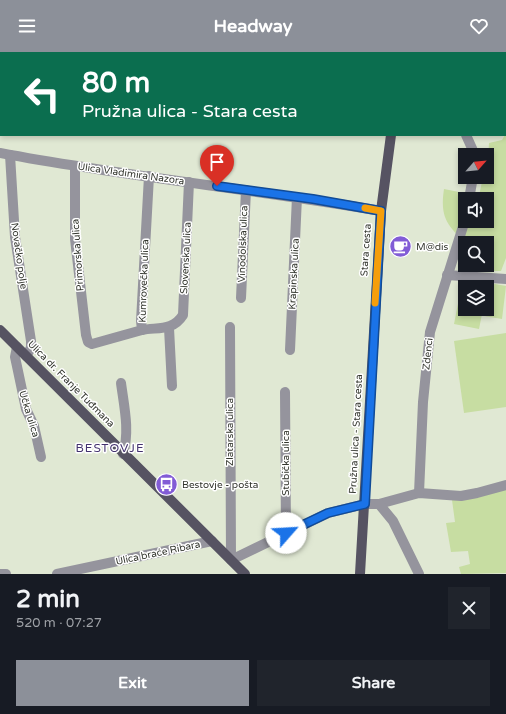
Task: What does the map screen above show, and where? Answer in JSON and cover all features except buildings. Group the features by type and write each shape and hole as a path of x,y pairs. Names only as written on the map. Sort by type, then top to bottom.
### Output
{"main road":[{"name":"Stara cesta","path":"372,366 381,211 391,136"},
{"name":"Ulica dr. Franje Tuđmana","path":"0,330 245,574"},
{"name":"Pružna ulica - Stara cesta","path":"365,504 372,366"},
{"path":"360,574 365,504"}],"street":[{"path":"466,136 472,148"},
{"name":"Ulica Vladimira Nazora","path":"5,154 75,166 297,197 381,211"},
{"name":"Novačko polje","path":"5,154 15,237 31,341 30,348 26,356"},
{"name":"Primorska ulica","path":"75,166 75,238 88,342"},
{"name":"Kumrovečka ulica","path":"88,342 92,344 142,330 140,321 148,176"},
{"name":"Slovenska ulica","path":"169,328 174,326 183,316 189,182"},
{"name":"Vinodolska ulica","path":"241,298 246,190"},
{"name":"Krapinska ulica","path":"290,350 297,197"},
{"name":"Zdenci","path":"419,492 430,332 462,228"},
{"path":"447,275 506,279"},
{"name":"Zlatarska ulica","path":"230,327 230,560"},
{"path":"142,330 169,328 172,386"},
{"name":"Učka ulica","path":"17,347 15,356 26,409 34,426 41,457"},
{"path":"122,383 127,427 127,442 123,454"},
{"name":"Stubička ulica","path":"285,392 286,533"},
{"path":"230,560 328,513 365,504 379,504 419,492 461,496 506,485"},
{"path":"379,504 394,521 419,574"},
{"name":"Ulica braće Ribara","path":"57,574 212,541"},
{"path":"0,574 6,574"}],"green space":[{"path":"504,136 506,136 506,258 501,271 494,271 494,236 458,236 449,225 443,206 444,189 459,192 458,228 494,228 494,192 480,192 482,184 494,184 494,148 489,148 489,143 502,140"},
{"path":"463,278 474,280 463,280"},
{"path":"494,284 506,286 502,319 484,316 494,316"},
{"path":"458,304 458,316 482,316 479,329 454,324"},
{"path":"506,333 506,407 464,413 454,341"},
{"path":"506,488 506,573 461,574 459,567 470,564 468,551 451,552 446,523 455,522 452,500"}],"slow traffic":[{"path":"365,208 381,211 375,303"}],"place":[{"name":"M@dis","path":"400,247"},
{"name":"Bestovje - pošta","path":"167,485"}],"district":[{"name":"BESTOVJE","path":"110,448"}],"route":[{"path":"217,186 313,199 381,211 365,504 328,513 286,533"}]}
